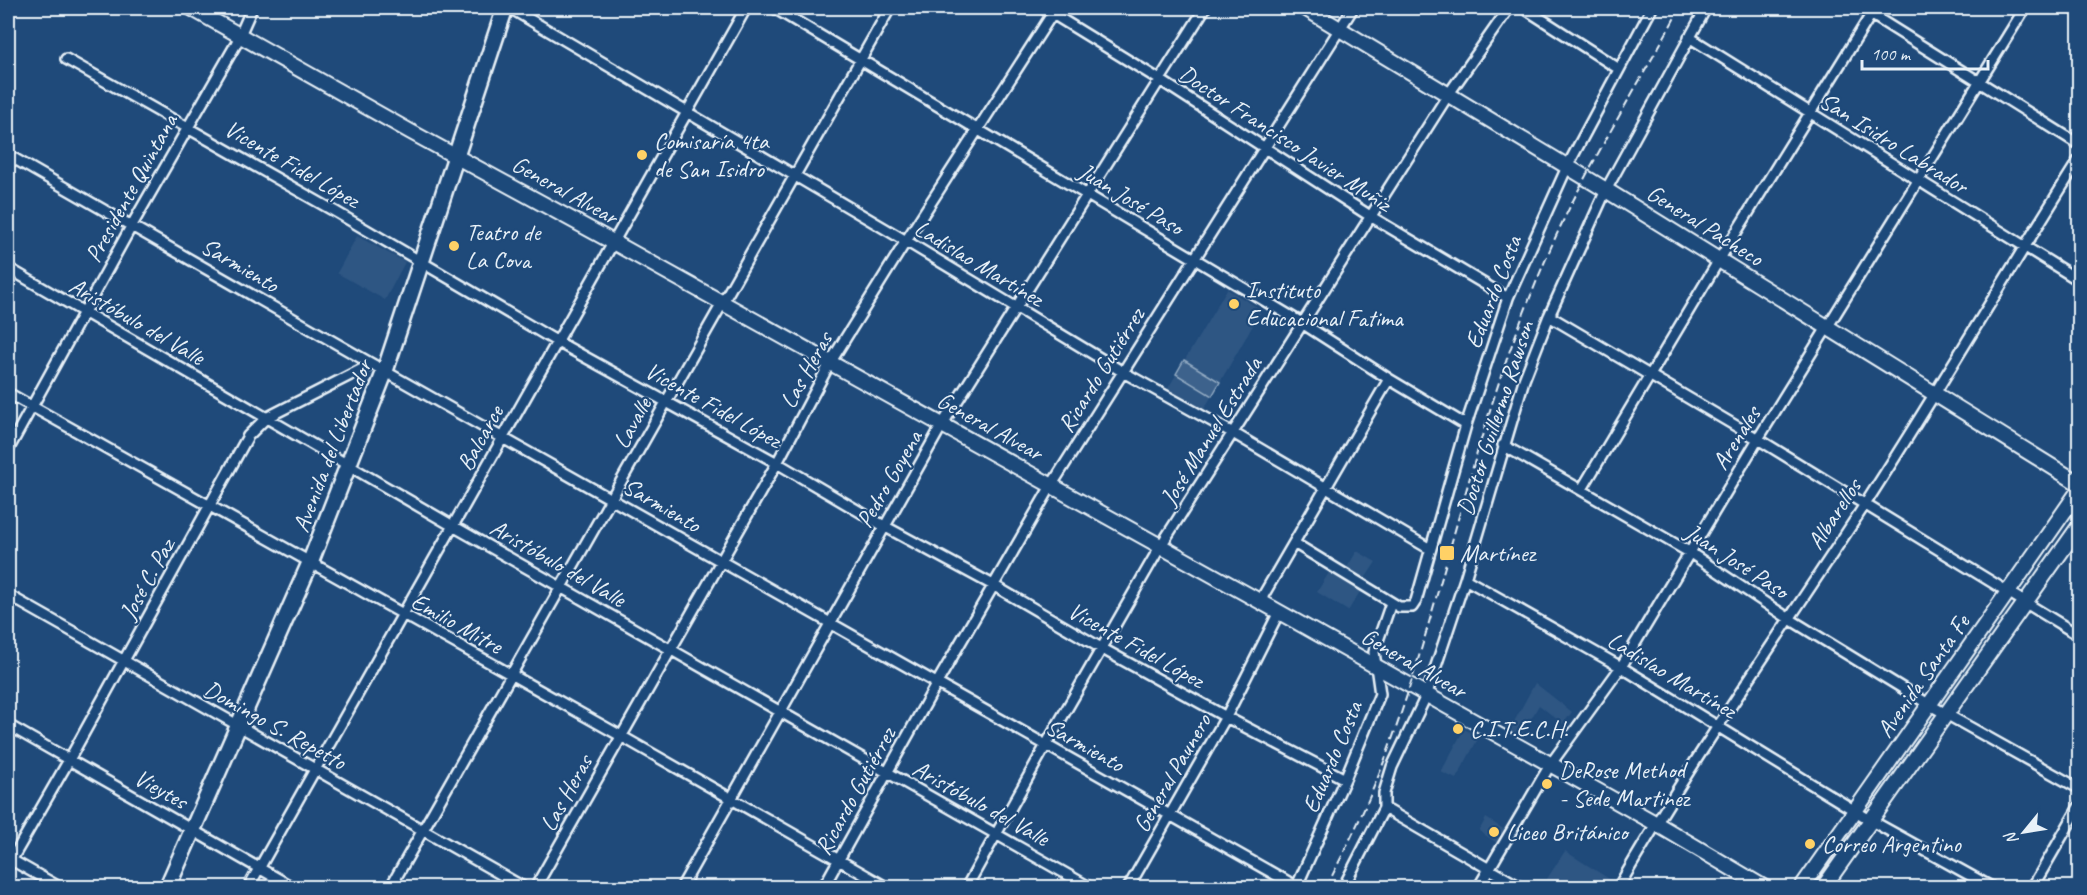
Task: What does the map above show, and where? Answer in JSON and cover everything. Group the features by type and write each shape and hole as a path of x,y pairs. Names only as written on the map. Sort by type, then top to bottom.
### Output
{"main road":[{"name":"Avenida del Libertador","path":"167,888 310,563 348,465 379,368 421,262 505,8"}],"street":[{"name":"General Alvear","path":"191,8 1260,601 1655,823 1765,888"},
{"name":"Presidente Quintana","path":"8,450 240,35 252,8"},
{"name":"Ladislao Martínez","path":"510,8 906,241 1123,372 1233,433 1430,549"},
{"name":"Balcarce","path":"248,888 556,341 747,8"},
{"name":"Juan José Paso","path":"774,8 1302,323 1389,380 1466,425"},
{"name":"Lavalle","path":"390,888 890,8"},
{"name":"Doctor Francisco Javier Muñiz","path":"1043,8 1054,10 1370,216 1508,298"},
{"name":"Pedro Goyena","path":"681,888 942,425 1205,8"},
{"name":"General Pacheco","path":"1305,8 1606,190 2079,484"},
{"name":"Ricardo Gutiérrez","path":"824,888 937,683 1051,486 1353,8"},
{"name":"José Manuel Estrada","path":"966,888 1160,547 1448,95 1509,8"},
{"path":"1524,8 1619,69"},
{"name":"Eduardo Costa","path":"1297,887 1380,694 1374,652 1391,603 1399,607 1412,607 1418,595 1466,425 1508,298 1567,167 1652,8"},
{"name":"Doctor Guillermo Rawson","path":"1343,888 1384,808 1384,793 1392,767 1426,696 1465,579 1524,380 1549,316 1606,190 1706,8"},
{"path":"1861,8 1873,11 2079,145"},
{"name":"Arenales","path":"1478,888 1550,765 1621,667 1758,439 2025,8"},
{"name":"Las Heras","path":"535,888 777,463 830,363 1054,10"},
{"path":"1582,489 1719,260 1873,11"},
{"name":"San Isidro Labrador","path":"1689,37 2079,281"},
{"name":"Vicente Fidel López","path":"66,59 336,212 556,341 777,463 884,526 1226,717 1345,779"},
{"name":"Sarmiento","path":"8,155 379,368 1297,887"},
{"name":"Albarellos","path":"1618,888 1655,823 1718,724 1865,504 2079,158"},
{"name":"Aristóbulo del Valle","path":"8,268 453,526 1091,888"},
{"path":"1549,316 1758,439 2079,636"},
{"name":"José C. Paz","path":"9,861 69,760 248,436 266,418 379,368"},
{"path":"1260,601 1389,380"},
{"name":"Emilio Mitre","path":"8,393 888,888"},
{"name":"Juan José Paso","path":"1503,445 1689,552 1788,618 1930,705 2079,789"},
{"name":"Avenida Santa Fe","path":"1801,888 2079,489"},
{"name":"Avenida Santa Fe","path":"1823,888 2079,525"},
{"path":"1294,543 1391,603"},
{"name":"Ladislao Martínez","path":"1465,579 1718,724 1870,820 1992,888"},
{"name":"Domingo S. Repetto","path":"8,595 525,888"},
{"name":"General Paunero","path":"1128,888 1226,717 1279,612"},
{"name":"Vieytes","path":"8,725 294,888"},
{"path":"2032,888 2079,806"},
{"path":"1384,808 1522,888"},
{"path":"9,861 61,888"}],"shaded area":[{"path":"357,236 405,262 385,300 337,273"},
{"path":"1227,289 1262,310 1203,411 1167,390"},
{"path":"1184,360 1220,382 1212,396 1176,374"},
{"path":"1357,551 1376,562 1364,580 1346,569"},
{"path":"1330,571 1361,590 1348,611 1317,592"},
{"path":"1535,683 1572,712 1563,724 1539,705 1519,740 1508,733"},
{"path":"1464,729 1479,737 1456,779 1441,772"},
{"name":"Liceo Británico","path":"1486,818 1508,832 1500,845 1479,831"},
{"path":"1565,851 1614,882 1611,887 1553,887 1545,882"}],"railway":[{"path":"1326,888 1368,801 1406,699 1478,449 1510,350 1535,285 1556,237 1605,140 1680,8"}],"place":[{"name":"Comisaría 4ta de San Isidro","path":"642,155"},
{"name":"Teatro de La Cova","path":"454,246"},
{"name":"Instituto Educacional Fatima","path":"1234,304"},
{"name":"Martínez","path":"1447,553"},
{"name":"C.I.T.E.C.H.","path":"1458,729"},
{"name":"DeRose Method - Sede Martinez","path":"1547,784"},
{"name":"Liceo Británico","path":"1494,832"},
{"name":"Correo Argentino","path":"1810,844"}]}
